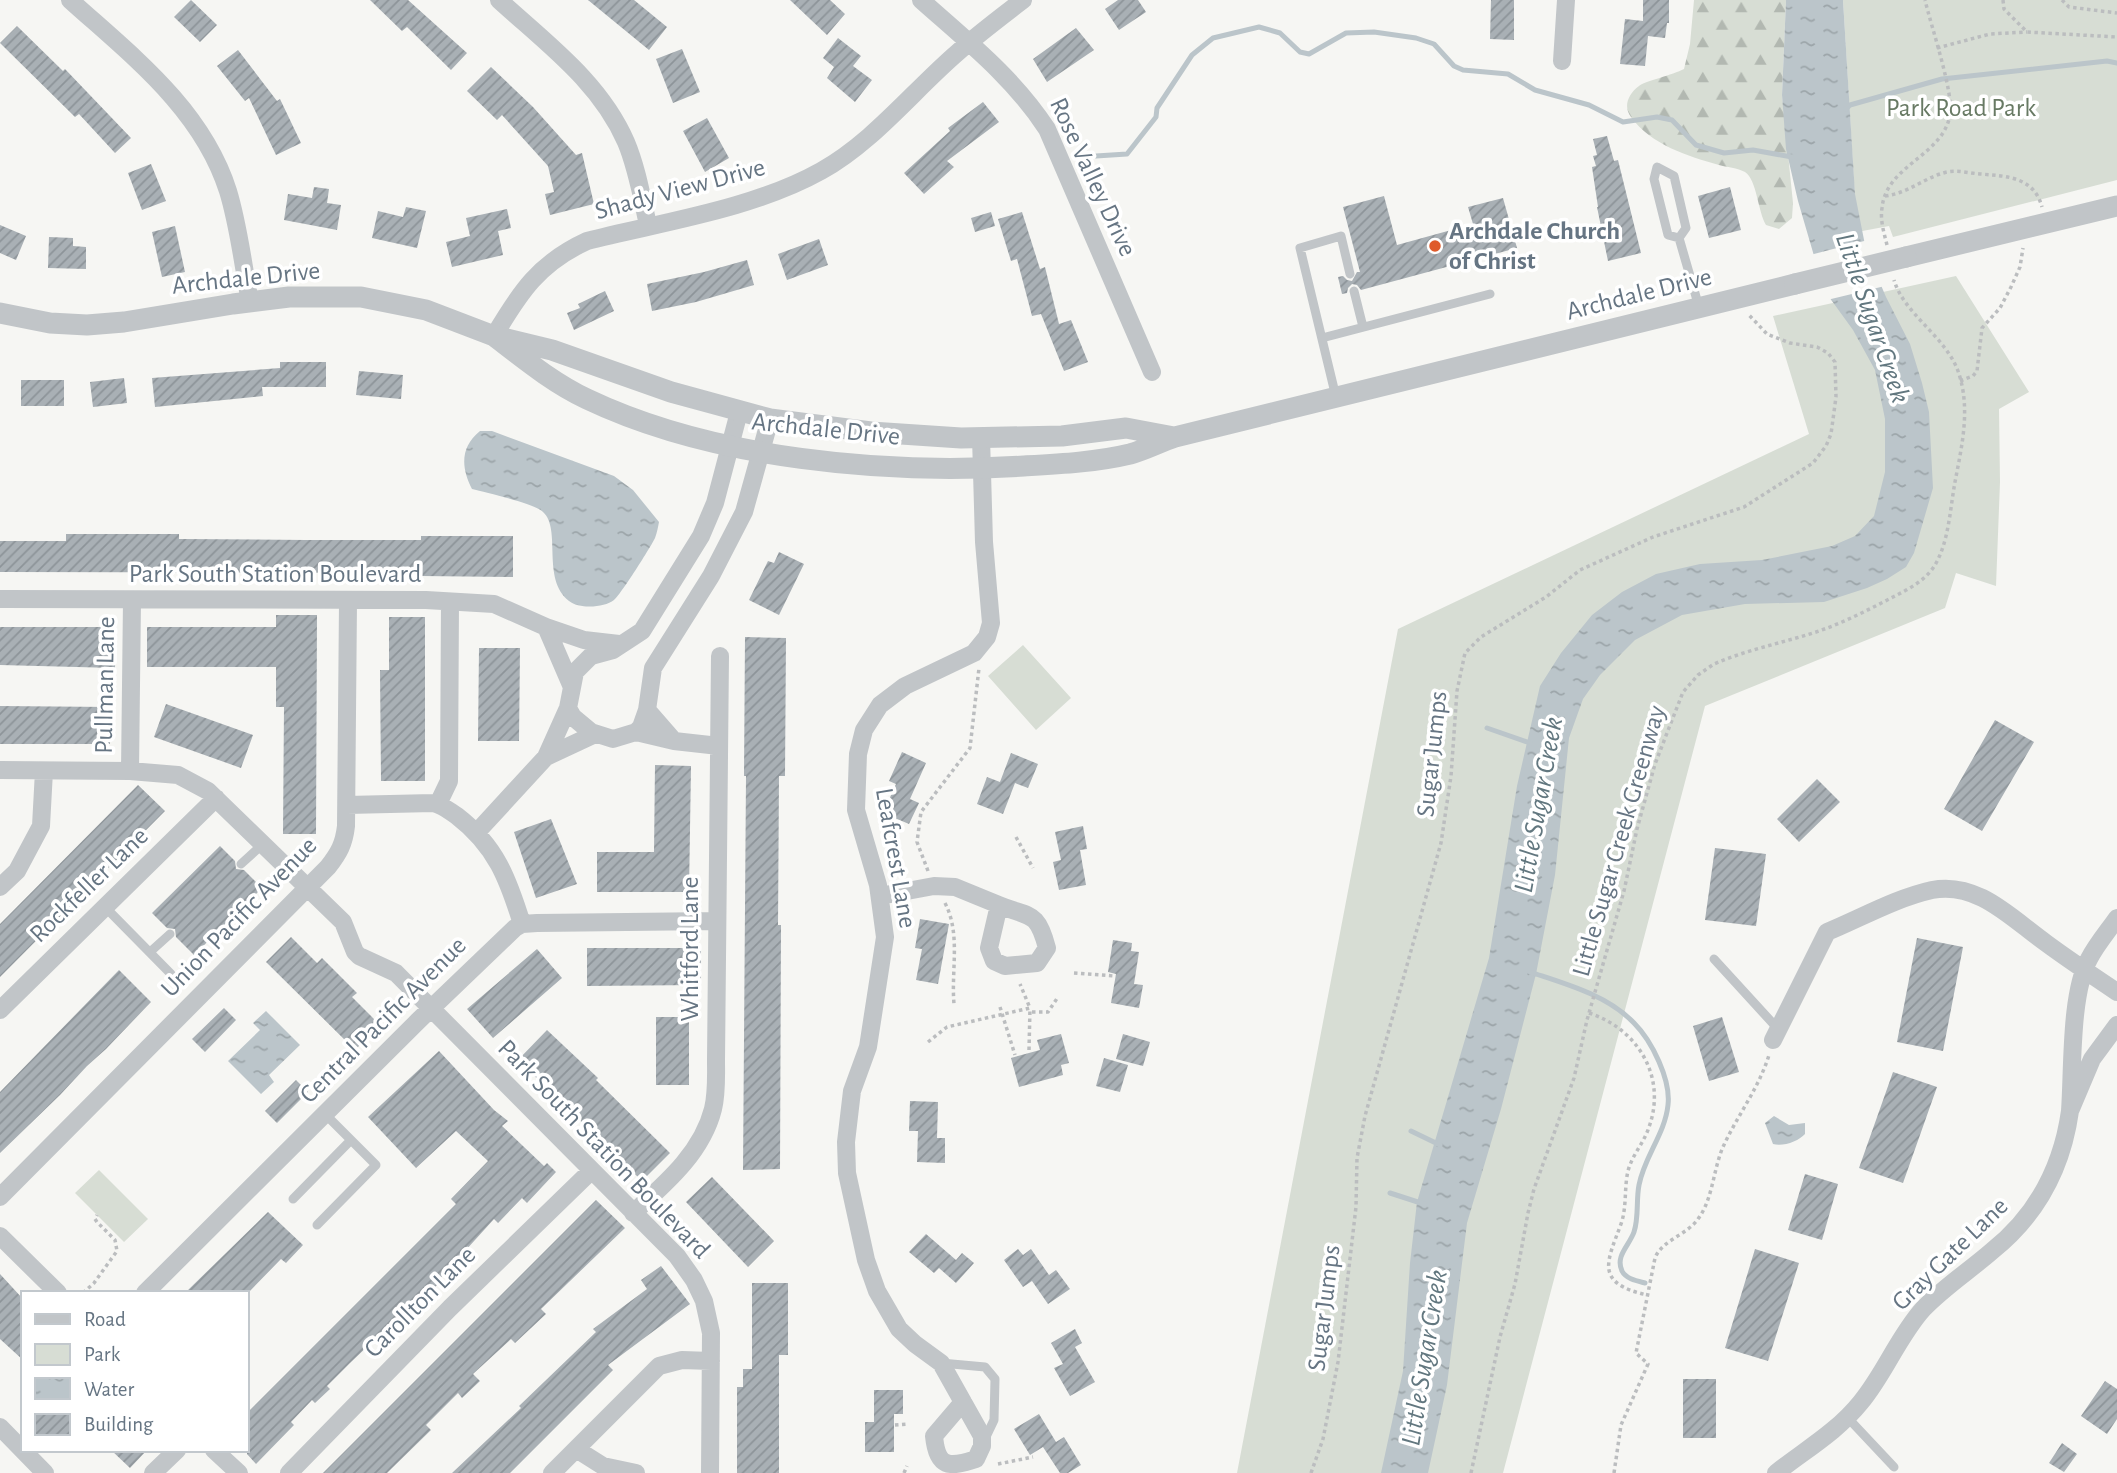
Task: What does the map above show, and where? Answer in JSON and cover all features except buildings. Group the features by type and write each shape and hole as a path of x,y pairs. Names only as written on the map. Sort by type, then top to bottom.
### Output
{"street":[{"path":"70,0 153,75 180,103 202,135 228,189 250,302"},
{"path":"499,0 579,72 610,111 632,159 648,225"},
{"name":"Rose Valley Drive","path":"921,0 1007,76 1029,101 1047,129 1152,372"},
{"name":"Shady View Drive","path":"494,336 518,296 545,266 567,250 587,241 751,201 788,188 823,170 855,148 969,43 1023,0"},
{"path":"1562,61 1566,0"},
{"name":"Archdale Drive","path":"494,336 539,370 585,398 639,421 692,438 845,462 981,469 1060,464 1130,454 1175,437 1794,284 1899,263 2024,228 2117,206"},
{"name":"Archdale Drive","path":"0,313 50,323 87,325 124,322 289,297 361,297 426,310 494,336 552,350 671,392 770,419 871,432 981,437 1062,436 1126,428 1175,437"},
{"path":"477,832 546,757 568,708 575,672 591,656 613,650 642,631 701,536 715,503 738,412"},
{"path":"568,708 573,717 595,734 613,739 636,732 641,727 647,710 653,668 711,576 744,512 770,419"},
{"name":"Leafcrest Lane","path":"941,1363 915,1345 899,1329 886,1310 866,1260 847,1173 846,1142 852,1091 869,1047 885,937 880,897 856,810 858,754 864,730 880,705 905,685 974,653 987,637 991,623 981,437"},
{"path":"685,560 711,576"},
{"name":"Park South Station Boulevard","path":"0,599 494,604 545,627 584,640 622,644"},
{"name":"Pullman Lane","path":"130,771 132,600"},
{"name":"Union Pacific Avenue","path":"0,1197 328,867 344,842 347,805 348,602"},
{"path":"438,804 449,781 450,602"},
{"path":"545,627 571,685"},
{"name":"Whitford Lane","path":"633,1213 694,1150 706,1130 713,1110 716,1060 720,656"},
{"path":"647,710 674,741"},
{"path":"636,732 674,741 719,746"},
{"path":"546,757 595,734"},
{"path":"0,770 130,771 178,775 216,798 307,888"},
{"path":"0,887 17,871 41,826 44,771"},
{"name":"Rockfeller Lane","path":"0,1010 216,798"},
{"path":"347,805 438,804 477,832 500,862 522,924 716,921"},
{"path":"880,897 934,886 955,887 999,905"},
{"name":"Park South Station Boulevard","path":"307,888 343,922 355,952 396,973 677,1256 694,1280 704,1301 711,1333 710,1473"},
{"path":"1776,1035 1826,932 1910,897 1934,890 1972,894 1992,902 2045,943 2117,992"},
{"path":"2070,1111 2076,1018 2084,970 2117,918"},
{"name":"Central Pacific Avenue","path":"147,1291 506,934 522,924"},
{"path":"2070,1111 2092,1059 2117,1025"},
{"name":"Gray Gate Lane","path":"1776,1473 1825,1438 1847,1417 1872,1386 1921,1311 1944,1288 1993,1251 2032,1210 2057,1167 2070,1111"},
{"name":"Carollton Lane","path":"289,1473 450,1308 591,1171"},
{"path":"0,1236 56,1291"},
{"path":"552,1473 659,1366 682,1360 711,1361"},
{"path":"941,1363 963,1402 982,1436 982,1446 976,1459 956,1465 943,1463 935,1453 933,1436 963,1402"},
{"path":"0,1427 21,1448"},
{"path":"576,1449 603,1466 636,1473"},
{"path":"24,1452 45,1473"},
{"path":"153,1473 175,1452"},
{"path":"216,1452 239,1473"}],"lane":[{"path":"1657,167 1674,176 1686,228 1679,238 1668,235 1654,179 1657,167"},
{"path":"1336,397 1300,248 1340,236 1350,274"},
{"path":"1679,238 1699,308"},
{"path":"1354,291 1363,327"},
{"path":"1322,338 1490,294"},
{"path":"242,864 263,844"},
{"path":"104,907 171,974"},
{"path":"150,953 170,934"},
{"path":"1714,959 1776,1035"},
{"path":"317,1225 376,1165 325,1114"},
{"path":"293,1199 351,1140"},
{"path":"941,1363 985,1367 995,1379 994,1420 982,1446"},
{"path":"1847,1417 1894,1467"}],"path":[{"path":"1887,247 1881,213 1885,196 1896,178 1941,137 1950,116 1949,95 1925,0"},
{"path":"2003,0 2004,9 2027,32"},
{"path":"2062,0 2069,7 2117,13"},
{"path":"1937,48 1990,34 2027,32 2117,37"},
{"path":"1885,196 1909,190 1937,175 1950,172 2009,177 2026,183 2035,190 2047,223"},
{"path":"1960,381 1973,376 1977,371 1982,330 2000,308 2011,287 2022,258 2024,228"},
{"name":"Little Sugar Creek Greenway","path":"1471,1473 1534,1189 1571,1090 1589,1013 1624,891 1637,829 1667,731 1686,688 1714,664 1835,625 1909,588 1930,572 1937,562 1948,523 1964,427 1964,398 1949,354 1900,294 1899,263"},
{"name":"Sugar Jumps","path":"1311,1473 1323,1439 1338,1362 1356,1207 1357,1158 1365,1116 1441,843 1451,776 1461,663 1472,644 1546,597 1580,570 1653,537 1744,507 1813,463 1831,434 1836,397 1835,362 1829,353 1817,347 1767,334 1749,316 1741,298"},
{"path":"930,876 917,842 921,812 970,748 979,663"},
{"path":"1016,837 1033,868"},
{"path":"943,898 953,920 955,939 954,1003"},
{"path":"1074,973 1114,976"},
{"path":"1020,984 1031,1010 1029,1050"},
{"path":"928,1042 947,1027 1031,1010 1048,1012 1058,997"},
{"path":"1000,1007 1016,1055"},
{"path":"1589,1013 1614,1024 1631,1037 1641,1052 1653,1081 1653,1113 1645,1137 1628,1170 1623,1218 1610,1251 1608,1265 1611,1277 1619,1284 1647,1295"},
{"path":"1614,1473 1621,1425 1648,1364 1636,1353 1652,1266 1659,1250 1689,1229 1702,1212 1723,1147 1763,1074 1776,1035"},
{"path":"85,1291 117,1251 115,1240 95,1219 97,1215"},
{"path":"895,1424 908,1424"},
{"path":"998,1464 1033,1457"},
{"path":"904,1473 906,1466"}],"green space":[{"path":"1694,0 1786,0 1782,95 1793,203 1792,218 1779,229 1766,225 1755,189 1745,172 1695,158 1659,142 1639,127 1627,109 1632,93 1639,86 1684,69 1690,44"},
{"name":"Park Road Park","path":"1843,0 2117,0 2117,180 1893,237 1889,226 1857,232"},
{"path":"1956,276 2029,392 1999,409 2000,482 1996,586 1956,573 1945,608 1705,706 1503,1473 1237,1473 1398,629 1809,434 1773,316"},
{"path":"1023,645 1071,698 1036,730 988,676"},
{"path":"99,1170 148,1219 124,1242 75,1193"}],"water":[{"name":"Little Sugar Creek","path":"1786,0 1843,0 1855,194 1866,250 1910,344 1922,383 1929,412 1933,488 1914,553 1906,567 1887,579 1824,602 1745,604 1682,615 1635,640 1600,675 1583,699 1569,738 1555,875 1536,974 1501,1109 1467,1223 1447,1385 1428,1473 1381,1473 1403,1371 1417,1202 1489,958 1517,786 1540,686 1561,653 1592,615 1622,592 1656,574 1700,564 1762,560 1832,546 1855,536 1874,516 1885,472 1885,419 1875,370 1853,330 1824,290 1798,201 1786,149 1782,95"},
{"path":"480,431 492,431 614,476 633,490 659,522 653,543 614,600 604,605 592,606 569,601 556,580 551,530 543,512 521,502 472,489 464,458 473,437"},
{"path":"266,1011 300,1045 269,1075 274,1082 261,1094 228,1061 260,1030 253,1023"},
{"path":"1774,1116 1789,1125 1805,1123 1805,1134 1790,1143 1773,1144 1765,1123"}],"pier":[{"path":"1868,240 1885,286 1827,300 1820,291 1810,255"}],"waterway":[{"path":"1096,156 1127,154 1156,117 1157,108 1192,55 1213,38 1259,27 1280,33 1300,52 1309,54 1346,33 1374,32 1416,38 1434,44 1454,66 1463,70 1508,74 1535,90 1589,105 1623,122 1657,117 1672,120 1696,145 1724,153 1753,150 1792,157"},
{"path":"1846,109 1850,105 1942,79 2107,61 2117,63"},
{"name":"Little Sugar Creek","path":"1487,728 1530,743"},
{"path":"1530,972 1599,998 1623,1013 1641,1031 1659,1061 1668,1095 1666,1116 1645,1165 1638,1191 1636,1226 1620,1261 1626,1276 1645,1283"},
{"path":"1411,1131 1440,1145"},
{"path":"1390,1193 1424,1204"}],"place":[{"name":"Archdale Church of Christ","path":"1435,246"}]}
